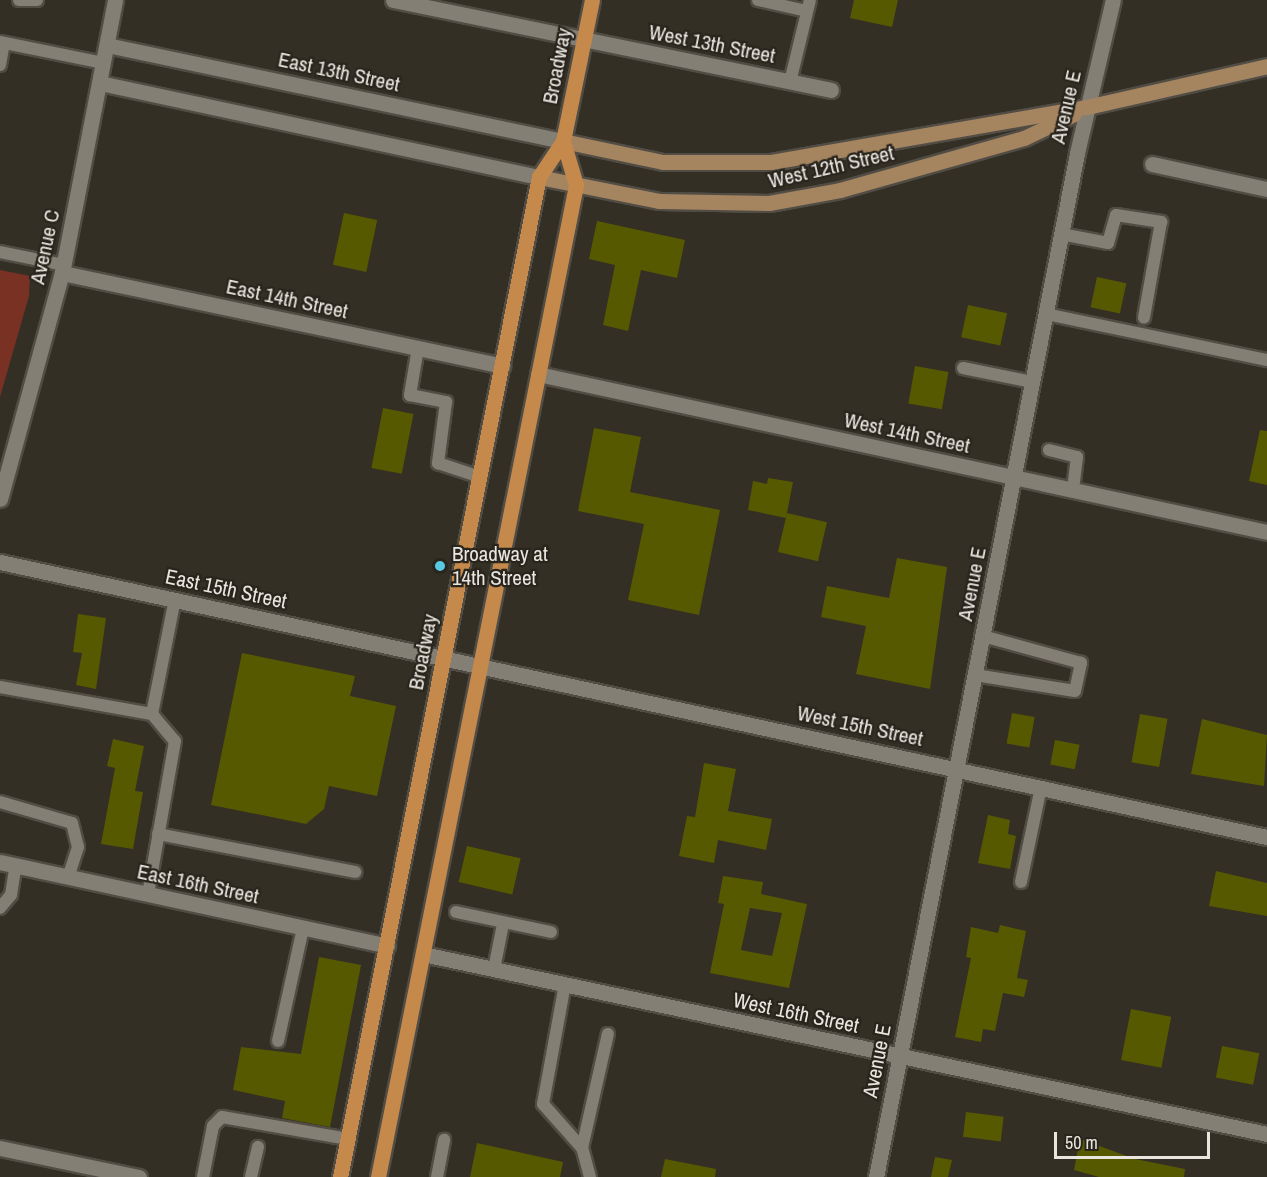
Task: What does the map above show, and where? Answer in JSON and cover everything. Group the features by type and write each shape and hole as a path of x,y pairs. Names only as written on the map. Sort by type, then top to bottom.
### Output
{"main road":[{"name":"Broadway","path":"340,1177 539,177 563,141 592,0"},
{"name":"Broadway","path":"378,1177 576,185 563,141"}],"street":[{"name":"Avenue C","path":"0,499 63,269 115,0"},
{"path":"393,0 584,40"},
{"name":"Avenue E","path":"876,1177 1061,234 1087,107 1113,0"},
{"name":"West 13th Street","path":"584,40 831,90"},
{"name":"East 13th Street","path":"106,45 563,141"},
{"name":"West 12th Street","path":"563,141 663,162 735,166 1087,107 1233,69 1267,66"},
{"path":"100,82 539,177"},
{"name":"West 12th Street","path":"539,177 695,204 805,198 1024,138 1087,107"},
{"path":"1152,164 1267,189"},
{"name":"East 14th Street","path":"63,269 502,366"},
{"name":"West 14th Street","path":"538,374 1267,532"},
{"name":"East 15th Street","path":"0,562 444,657"},
{"name":"West 15th Street","path":"444,657 1267,837"},
{"name":"East 16th Street","path":"0,862 387,946"},
{"name":"West 16th Street","path":"423,954 1267,1134"},
{"path":"0,1148 139,1177"}],"lane":[{"path":"20,0 37,0"},
{"path":"758,0 808,5 790,82"},
{"path":"0,65 2,43 103,63"},
{"path":"1061,234 1108,243 1116,215 1161,222 1144,317"},
{"path":"0,252 63,269"},
{"path":"1046,314 1267,360"},
{"path":"418,348 410,395 446,402 438,463 480,477"},
{"path":"963,368 1032,382"},
{"path":"1049,450 1077,457 1073,491"},
{"path":"152,714 175,599"},
{"path":"975,675 1075,691 1081,663 983,636"},
{"path":"0,687 152,714 175,741 148,894"},
{"path":"1022,882 1041,788"},
{"path":"0,802 72,822 78,847 68,877"},
{"path":"158,834 355,872"},
{"path":"0,908 11,894 16,865"},
{"path":"456,912 503,924 550,932"},
{"path":"494,969 503,924"},
{"path":"278,1041 303,928"},
{"path":"565,984 543,1104 582,1148 590,1177"},
{"path":"582,1148 608,1034"},
{"path":"202,1177 213,1126 222,1117 348,1138"},
{"path":"437,1177 444,1140"},
{"path":"251,1177 258,1147"}],"shaded area":[{"path":"0,270 30,276 29,296 0,397"}],"building":[{"path":"854,0 898,0 892,27 850,18"},
{"path":"344,213 377,220 366,272 333,265"},
{"path":"597,221 685,240 677,278 641,270 628,331 603,325 615,265 589,259"},
{"path":"1097,277 1126,283 1120,314 1091,307"},
{"path":"968,305 1007,313 1000,346 961,337"},
{"path":"915,366 948,372 942,409 908,403"},
{"path":"383,408 413,414 402,474 371,468"},
{"path":"594,428 641,437 630,492 720,510 699,615 628,600 644,524 578,511"},
{"path":"1260,430 1267,431 1267,485 1249,481"},
{"path":"768,478 793,482 786,518 748,510 753,481 767,484"},
{"path":"787,513 827,522 818,561 778,552"},
{"path":"897,558 947,567 930,689 856,674 866,626 821,617 827,586 889,598"},
{"path":"78,614 106,618 96,689 76,685 82,653 73,652"},
{"path":"242,653 355,676 350,696 396,706 377,796 329,786 324,809 306,824 211,805"},
{"path":"1012,713 1035,717 1029,748 1007,744"},
{"path":"1140,714 1168,719 1159,767 1131,762"},
{"path":"1202,719 1267,735 1264,786 1191,774"},
{"path":"113,739 144,746 135,791 143,792 133,849 101,844 115,768 107,766"},
{"path":"1055,740 1080,745 1075,769 1050,765"},
{"path":"704,763 736,769 728,811 772,819 766,850 718,840 714,863 679,856 687,816 695,817"},
{"path":"988,815 1010,820 1008,834 1016,836 1010,869 978,863"},
{"path":"467,846 521,858 512,894 459,882"},
{"path":"1216,871 1267,883 1267,916 1209,906"},
{"path":"723,876 763,882 761,894 807,904 789,988 710,973 724,904 718,903","holes":["750,908 782,913 772,956 741,950"]},
{"path":"1000,925 1026,931 1017,978 1028,980 1024,997 1003,993 995,1031 983,1029 981,1042 955,1037 971,958 966,957 971,927 998,933"},
{"path":"319,957 361,965 330,1127 282,1118 285,1101 233,1090 241,1047 301,1054"},
{"path":"1131,1009 1171,1017 1161,1068 1121,1060"},
{"path":"1222,1046 1259,1053 1253,1085 1216,1077"},
{"path":"966,1112 1004,1117 1001,1141 963,1137"},
{"path":"1080,1139 1135,1159 1185,1169 1184,1177 1099,1177 1074,1170"},
{"path":"477,1143 563,1162 560,1177 470,1177"},
{"path":"935,1157 952,1160 948,1177 931,1177"},
{"path":"665,1159 716,1169 715,1177 661,1177"}],"place":[{"name":"Broadway at 14th Street","path":"440,566"}]}
